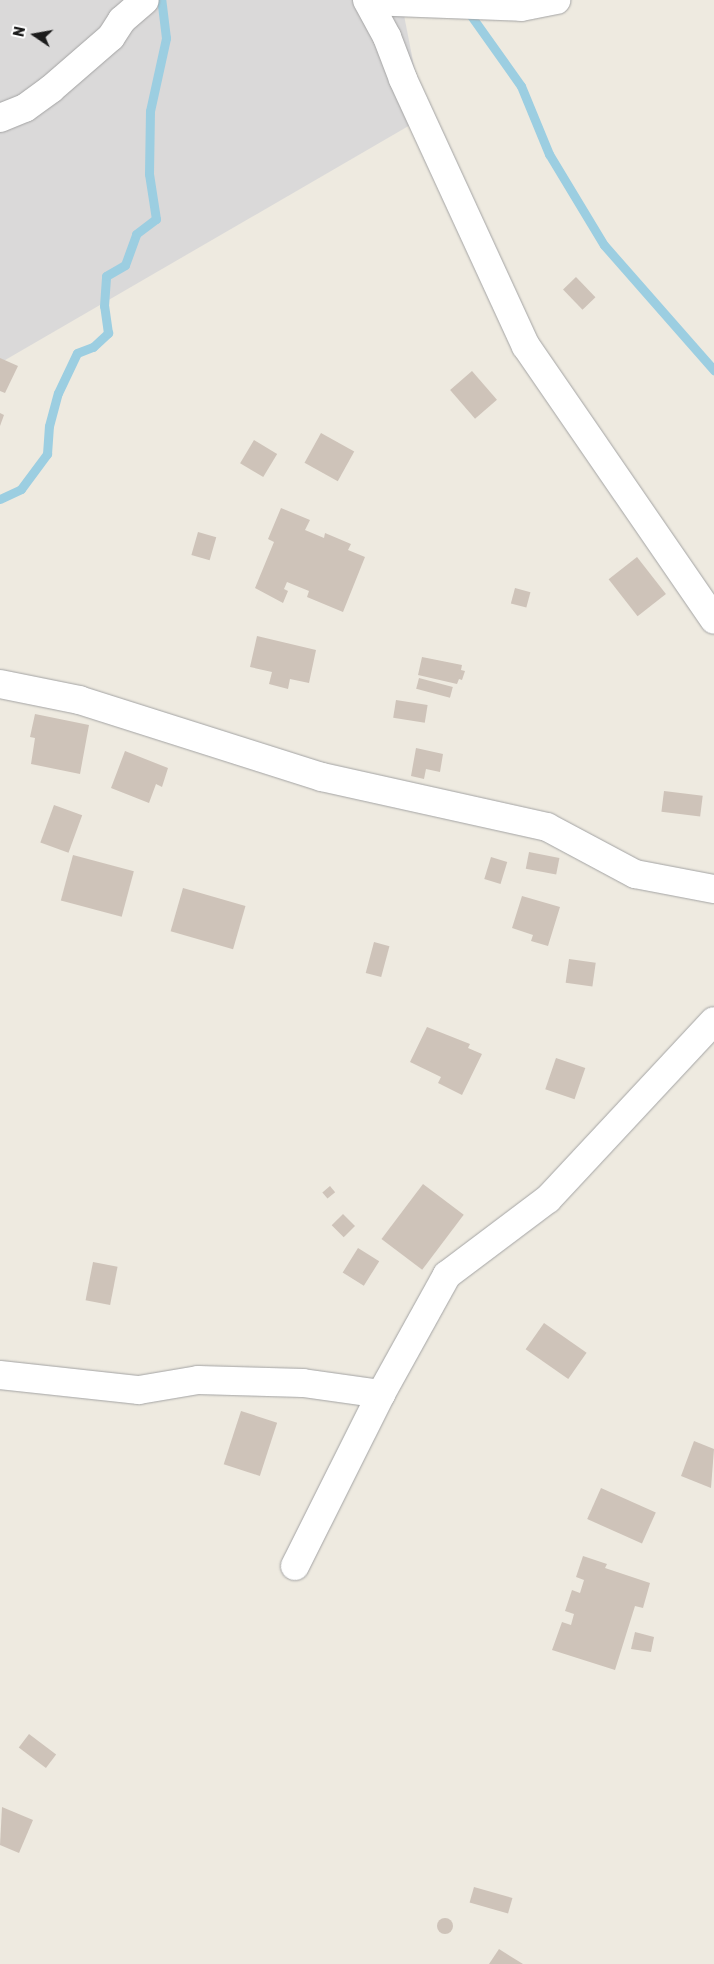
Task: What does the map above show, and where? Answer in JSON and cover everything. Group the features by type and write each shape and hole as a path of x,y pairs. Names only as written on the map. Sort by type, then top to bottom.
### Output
{"street":[{"path":"0,118 25,108 51,89 111,37 122,20 145,0"},
{"path":"556,0 521,6 367,0 526,346 600,458 714,620"},
{"path":"0,684 79,700 322,777 547,827 635,874 714,889"},
{"path":"295,1566 381,1394 447,1275 548,1199 714,1021"},
{"path":"0,1375 139,1390 198,1380 303,1383 381,1394"}],"shaded area":[{"path":"0,0 401,0 424,117 0,363"}],"building":[{"path":"576,277 595,297 583,310 563,290"},
{"path":"0,358 18,366 5,393 0,391"},
{"path":"472,371 497,400 475,419 450,390"},
{"path":"0,413 4,415 0,426"},
{"path":"321,433 354,451 338,481 305,463"},
{"path":"254,440 277,454 263,477 240,463"},
{"path":"281,508 310,520 305,530 324,538 325,533 351,544 348,550 365,557 343,612 307,597 309,591 287,582 284,589 288,591 283,603 255,588 274,542 268,539"},
{"path":"198,532 216,537 210,560 191,555"},
{"path":"637,557 666,594 638,616 609,579"},
{"path":"515,588 530,592 526,608 511,603"},
{"path":"257,636 316,650 309,683 290,679 288,689 269,684 272,672 250,667"},
{"path":"422,657 462,665 461,670 465,671 462,680 459,679 457,684 418,675"},
{"path":"419,678 453,687 450,698 416,689"},
{"path":"396,700 428,705 425,723 393,718"},
{"path":"35,714 89,725 80,774 31,764 35,738 30,737"},
{"path":"416,748 443,754 440,772 426,769 424,779 411,776"},
{"path":"125,751 168,768 162,787 156,784 149,803 111,788"},
{"path":"664,791 703,796 700,817 661,812"},
{"path":"54,805 82,815 69,853 40,843"},
{"path":"529,852 559,858 556,875 526,869"},
{"path":"73,855 134,871 122,917 61,900"},
{"path":"491,857 507,862 501,884 484,879"},
{"path":"183,888 245,906 233,949 171,931"},
{"path":"522,896 560,907 548,946 531,941 533,935 512,928"},
{"path":"374,942 389,946 381,977 366,973"},
{"path":"569,959 596,963 592,987 566,983"},
{"path":"427,1027 470,1044 468,1048 482,1054 462,1095 438,1083 441,1077 410,1062"},
{"path":"556,1058 585,1068 575,1099 545,1089"},
{"path":"423,1184 464,1215 422,1270 381,1239"},
{"path":"330,1186 335,1192 327,1199 322,1192"},
{"path":"343,1214 355,1226 344,1237 332,1225"},
{"path":"358,1248 379,1261 364,1286 343,1273"},
{"path":"93,1262 118,1267 110,1305 86,1300"},
{"path":"544,1323 587,1353 568,1379 526,1349"},
{"path":"241,1411 277,1423 260,1476 224,1464"},
{"path":"694,1441 714,1449 711,1488 681,1476"},
{"path":"601,1488 656,1512 642,1543 587,1519"},
{"path":"583,1556 607,1564 605,1568 650,1583 643,1608 635,1606 615,1670 552,1650 562,1622 571,1625 574,1614 565,1611 572,1590 580,1593 584,1580 576,1577"},
{"path":"635,1632 654,1637 651,1652 631,1649"},
{"path":"29,1734 56,1754 46,1768 19,1748"},
{"path":"2,1807 33,1820 19,1853 0,1845"},
{"path":"474,1887 512,1898 508,1913 470,1902"},
{"path":"442,1918 448,1918 453,1923 451,1932 442,1934 437,1929 437,1923"},
{"path":"499,1949 523,1964 489,1964"}],"waterway":[{"path":"0,499 21,489 47,454 49,426 58,393 77,353 93,347 108,333 104,306 106,276 125,265 136,234 156,219 149,174 150,111 166,38 161,0"},
{"path":"467,10 521,86 549,154 604,245 714,370"}]}
